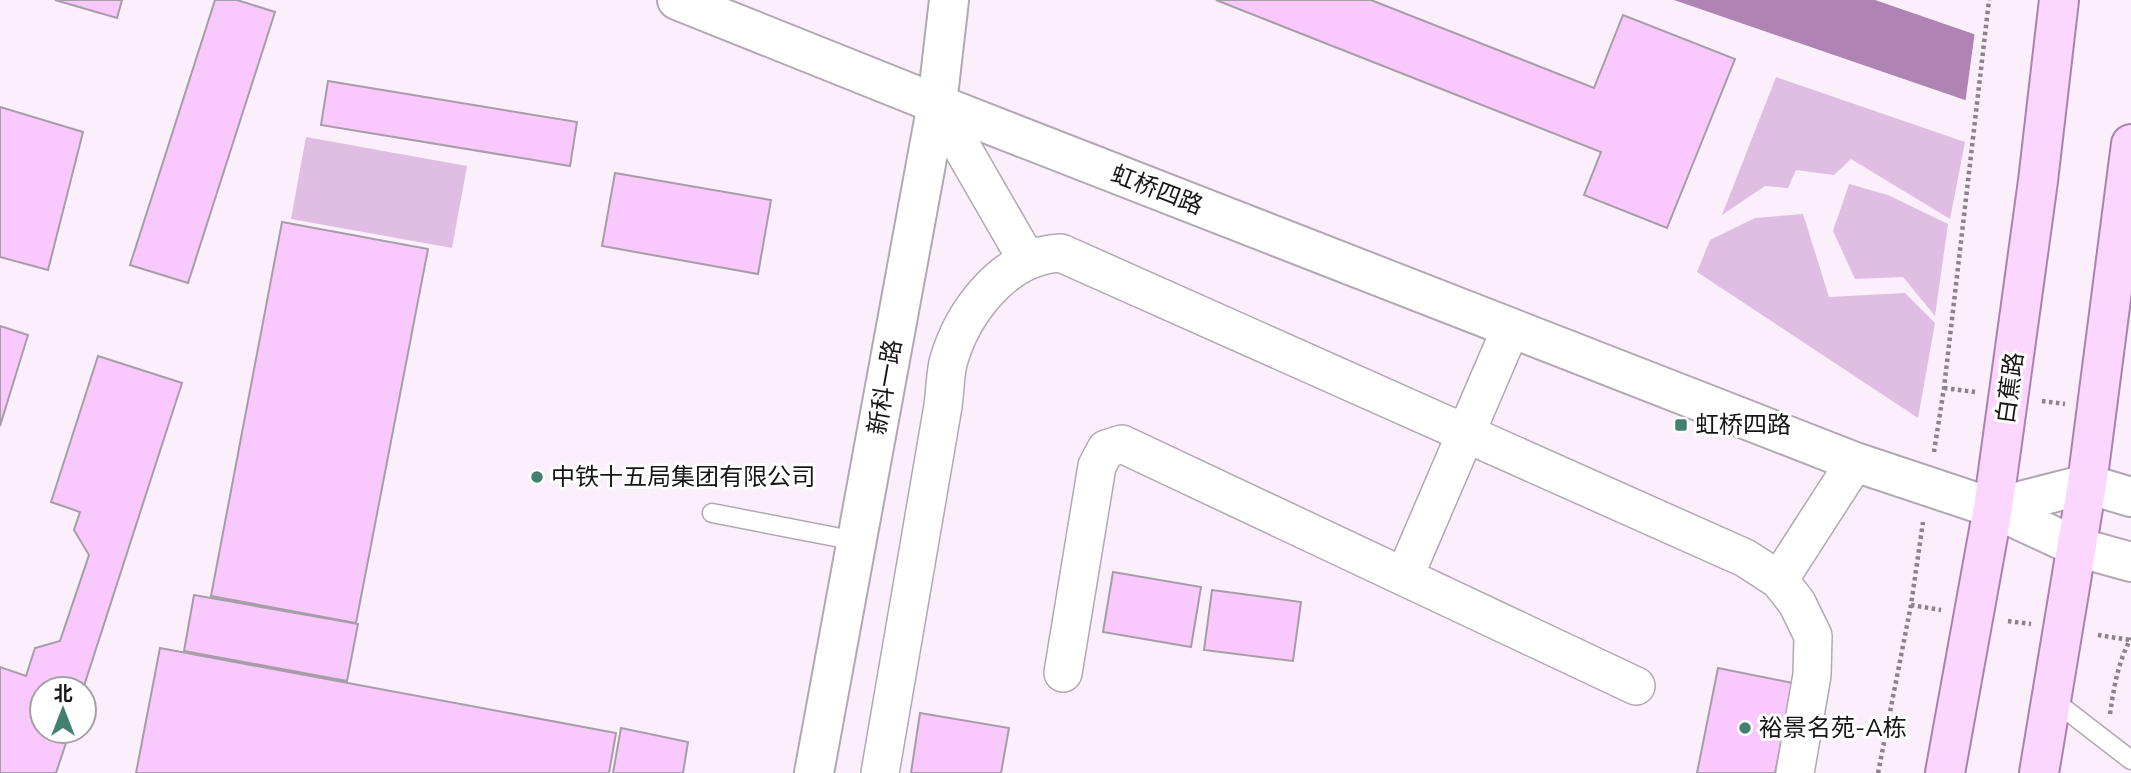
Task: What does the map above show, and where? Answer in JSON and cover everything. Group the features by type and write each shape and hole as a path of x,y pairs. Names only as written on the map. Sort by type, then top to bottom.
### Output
{"main road":[{"name":"白蕉路","path":"1945,773 1993,508 2038,181 2059,0"},
{"path":"2039,773 2087,484 2131,145"}],"street":[{"name":"虹桥四路","path":"677,0 1855,462 1993,508 2077,547 2131,562"},
{"name":"新科一路","path":"814,773 937,104 949,0"},
{"path":"937,104 1027,260"},
{"path":"880,773 941,420 948,364 962,324 990,288 1027,260 1061,253 1745,558 1779,580 1797,603 1813,636 1812,675 1795,773"},
{"path":"1405,575 1511,328"},
{"path":"1063,673 1097,466 1106,449 1122,444 1636,686"},
{"path":"1779,580 1855,462"},
{"path":"1993,508 2087,484 2131,497"}],"lane":[{"path":"712,513 856,541"},
{"path":"2052,699 2131,760"}],"path":[{"path":"1972,155 1989,0"},
{"path":"1910,605 2130,639 2123,652 2117,675 2105,740"}],"shaded area":[{"path":"1674,0 1875,0 2131,88 2131,157"},
{"path":"1776,77 1965,142 1950,219 1851,159 1834,175 1796,170 1788,188 1765,186 1722,215"},
{"path":"306,137 467,166 452,248 291,219"},
{"path":"1849,184 1888,195 1948,224 1935,316 1903,277 1855,279 1833,231"},
{"path":"1803,214 1829,297 1905,293 1935,323 1918,418 1697,272 1710,240 1755,218"}],"pier":[{"path":"1975,31 2131,84 2131,161 1965,104"}],"building":[{"path":"55,0 122,0 117,18"},
{"path":"215,0 237,0 275,12 188,283 130,265"},
{"path":"1216,0 1371,0 1594,88 1623,15 1735,59 1667,228 1584,195 1601,152"},
{"path":"328,81 577,122 570,166 321,125"},
{"path":"0,107 83,132 48,270 0,257"},
{"path":"615,173 771,200 758,274 602,246"},
{"path":"282,222 428,249 356,623 211,596"},
{"path":"0,326 28,335 0,426"},
{"path":"98,356 182,383 88,675 28,675 28,745 65,745 56,773 0,773 0,667 26,676 35,648 60,641 89,555 74,530 80,512 51,502"},
{"path":"1113,572 1201,587 1191,647 1103,632"},
{"path":"1212,590 1301,602 1293,661 1204,650"},
{"path":"194,595 358,624 347,681 184,651"},
{"path":"160,648 616,733 609,773 136,773"},
{"name":"裕景名苑-A栋","path":"1718,668 1793,683 1775,773 1697,773"},
{"path":"920,713 1009,728 1001,773 911,773"},
{"path":"621,728 688,742 683,773 613,773"}],"place":[{"name":"虹桥四路","path":"1681,425"},
{"name":"中铁十五局集团有限公司","path":"537,477"},
{"name":"裕景名苑-A栋","path":"1745,728"}]}
